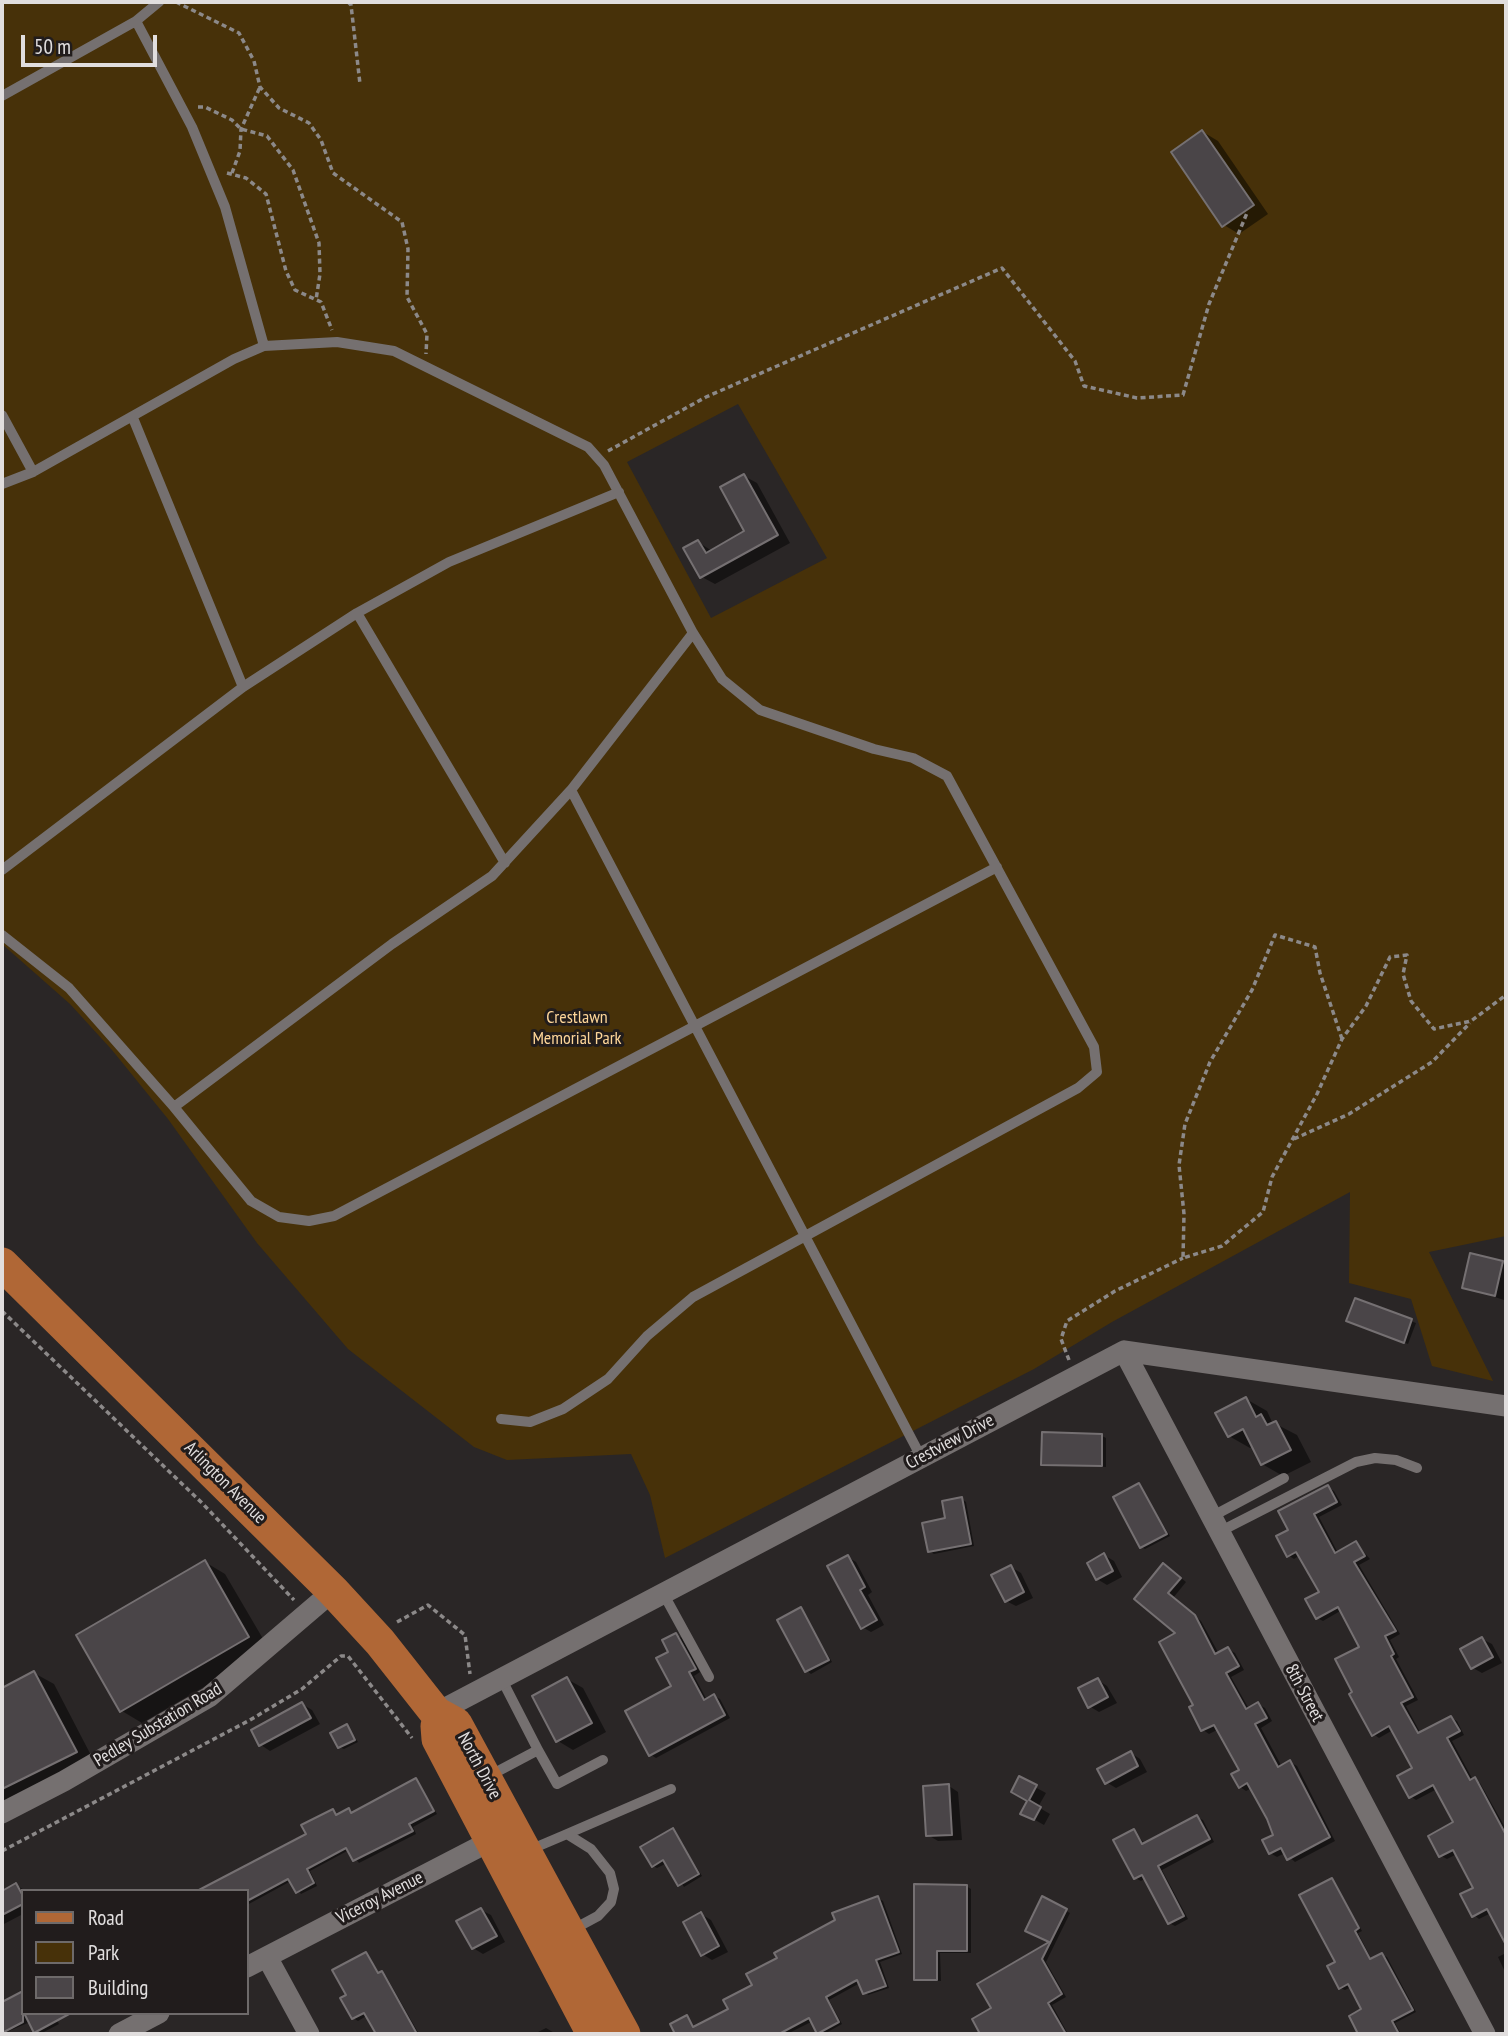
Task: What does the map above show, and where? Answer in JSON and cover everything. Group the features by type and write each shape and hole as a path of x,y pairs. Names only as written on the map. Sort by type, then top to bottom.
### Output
{"main road":[{"name":"Arlington Avenue","path":"2,1264 332,1591 373,1635 436,1713"},
{"name":"North Drive","path":"436,1713 456,1724 485,1778 509,1841 593,2034"},
{"name":"North Drive","path":"436,1713 438,1739 509,1841 568,1933 624,2034"}],"street":[{"name":"Crestview Drive","path":"436,1713 1124,1351"},
{"path":"1124,1351 1506,1406"},
{"name":"8th Street","path":"1124,1351 1485,2034"},
{"name":"Pedley Substation Road","path":"2,1813 64,1781 209,1697 332,1591"},
{"name":"Viceroy Avenue","path":"248,1967 509,1841"},
{"path":"267,1957 309,2034"},
{"path":"119,2034 155,2015"}],"lane":[{"path":"2,96 136,21 159,2"},
{"path":"136,21 182,109 225,207 264,346"},
{"path":"2,484 33,472 234,359 264,346 337,342 394,351 588,447 619,492 693,633 723,679 761,710 874,749 913,758 947,776 1094,1047 1097,1072 1078,1088 804,1235 685,1303 647,1336 625,1363 584,1396 542,1419 519,1423 501,1419"},
{"path":"2,415 33,472"},
{"path":"133,418 243,687"},
{"path":"2,870 243,687 357,613 449,562 619,492"},
{"path":"357,613 505,863"},
{"path":"174,1107 392,944 492,876 570,790 693,633"},
{"path":"570,790 921,1457"},
{"path":"2,934 69,988 174,1107 251,1201 279,1217 309,1222 334,1216 997,867"},
{"path":"1215,1525 1356,1462 1375,1458 1396,1460 1417,1468"},
{"path":"1215,1525 1284,1478"},
{"path":"663,1593 709,1677"},
{"path":"501,1678 556,1784 603,1760"},
{"path":"485,1778 538,1749"},
{"path":"509,1841 567,1834 671,1788"},
{"path":"567,1834 591,1849 606,1867 614,1889 605,1910 568,1933"}],"path":[{"path":"176,2 239,33 254,61 260,87 279,108 309,122 321,140 333,173 402,222 408,249 408,297 427,334 425,366"},
{"path":"348,2 360,84"},
{"path":"232,173 240,151 241,130 260,87"},
{"path":"182,109 205,107 232,120 241,130 267,136 293,170 305,196 319,243 320,274 316,300"},
{"path":"211,173 232,173 246,178 266,194 286,271 295,290 321,302 337,342"},
{"path":"597,457 706,397 1002,268 1075,361 1084,386 1137,398 1183,396 1209,304 1247,213"},
{"path":"1183,1258 1184,1214 1179,1164 1185,1124 1210,1062 1252,990 1275,935 1315,947 1320,973 1342,1039"},
{"path":"1075,1377 1061,1339 1067,1321 1115,1291 1183,1258 1222,1246 1263,1212 1272,1177 1342,1039 1366,1006 1390,957 1406,955 1403,974 1411,1001 1434,1029 1471,1021"},
{"path":"1292,1139 1349,1114 1432,1062 1471,1021 1506,995"},
{"path":"2,1311 202,1503 307,1614"},
{"path":"373,1635 428,1605 465,1635 473,1693"},
{"path":"2,1851 250,1720 302,1689 341,1656 348,1656 416,1744"}],"green space":[{"name":"Crestlawn Memorial Park","path":"2,2 1506,2 1506,1236 1429,1252 1493,1381 1432,1366 1411,1299 1349,1283 1350,1192 1112,1322 1034,1369 665,1558 650,1495 631,1454 507,1460 474,1447 348,1349 257,1243 168,1119 112,1050 70,1004 2,944","holes":["738,404 827,558 711,618 627,462"]}],"building":[{"path":"1202,130 1254,205 1222,227 1171,152"},
{"path":"744,474 778,535 700,578 683,548 698,540 706,553 744,531 720,487"},
{"path":"1470,1253 1503,1261 1495,1296 1462,1288"},
{"path":"1355,1298 1412,1319 1404,1343 1346,1321"},
{"path":"1246,1397 1256,1417 1261,1414 1267,1425 1276,1421 1291,1450 1261,1465 1243,1429 1228,1437 1215,1413"},
{"path":"1042,1432 1102,1434 1102,1466 1041,1465"},
{"path":"1139,1483 1167,1534 1140,1548 1113,1497"},
{"path":"1328,1485 1337,1502 1314,1514 1335,1553 1356,1541 1365,1556 1354,1562 1396,1631 1385,1636 1394,1654 1391,1656 1413,1697 1401,1703 1418,1733 1451,1716 1460,1731 1447,1738 1470,1780 1475,1777 1506,1835 1506,1945 1487,1909 1472,1917 1460,1894 1473,1888 1453,1850 1439,1857 1428,1836 1453,1822 1433,1785 1409,1798 1397,1776 1412,1768 1389,1726 1372,1736 1349,1694 1352,1692 1335,1659 1359,1647 1338,1607 1316,1619 1305,1599 1319,1592 1296,1552 1287,1557 1276,1536 1288,1530 1278,1511"},
{"path":"962,1497 971,1544 928,1552 922,1523 945,1518 942,1501"},
{"path":"1104,1553 1113,1571 1096,1580 1087,1563"},
{"path":"848,1555 865,1587 860,1590 877,1620 861,1629 827,1566"},
{"path":"205,1560 249,1637 120,1712 76,1635"},
{"path":"1163,1563 1181,1578 1168,1593 1195,1615 1215,1654 1228,1647 1239,1666 1226,1673 1246,1709 1258,1702 1267,1718 1255,1724 1278,1767 1290,1760 1330,1837 1287,1860 1281,1848 1269,1854 1262,1840 1273,1835 1267,1819 1247,1783 1239,1788 1231,1774 1239,1770 1214,1725 1201,1731 1189,1707 1193,1705 1159,1642 1175,1633 1134,1599"},
{"path":"1011,1565 1024,1592 1005,1602 991,1575"},
{"path":"801,1607 829,1660 805,1672 777,1620"},
{"path":"676,1633 696,1669 689,1672 704,1700 714,1694 725,1715 649,1756 625,1711 671,1686 656,1658 668,1652 662,1640"},
{"path":"1482,1637 1493,1657 1471,1669 1460,1649"},
{"path":"34,1671 77,1752 2,1789 2,1688"},
{"path":"567,1677 592,1723 556,1742 532,1696"},
{"path":"1098,1678 1108,1697 1088,1708 1078,1688"},
{"path":"302,1702 311,1718 259,1746 251,1730"},
{"path":"347,1724 355,1740 338,1748 330,1733"},
{"path":"1131,1751 1138,1766 1105,1784 1097,1769"},
{"path":"1019,1776 1037,1785 1029,1800 1041,1807 1034,1820 1020,1814 1027,1801 1011,1792"},
{"path":"416,1778 434,1811 409,1824 413,1831 353,1861 346,1848 307,1869 314,1883 296,1893 288,1879 248,1900 248,1889 201,1889 306,1834 301,1825 333,1809 336,1815 349,1808 351,1813"},
{"path":"949,1784 952,1835 926,1836 923,1786"},
{"path":"1197,1815 1210,1839 1158,1866 1184,1916 1168,1924 1142,1875 1134,1879 1113,1840 1134,1829 1142,1844"},
{"path":"673,1828 699,1874 678,1886 663,1860 652,1867 640,1847"},
{"path":"1332,1878 1359,1928 1355,1931 1370,1959 1382,1953 1413,2010 1392,2021 1399,2034 1358,2034 1349,2016 1361,2009 1348,1984 1339,1989 1327,1966 1335,1962 1299,1895"},
{"path":"16,1883 21,1892 21,1905 2,1915 2,1891"},
{"path":"914,1884 967,1885 967,1951 937,1951 937,1980 914,1980"},
{"path":"878,1896 899,1952 876,1960 886,1986 863,1994 857,1980 826,1997 839,2022 817,2034 809,2018 779,2034 675,2034 670,2024 687,2015 693,2027 728,2009 723,2000 752,1985 746,1974 777,1958 774,1953 835,1920 832,1913"},
{"path":"1042,1896 1067,1909 1042,1959 1062,1994 1048,2003 1066,2034 980,2034 972,2019 991,2008 977,1984 1049,1942 1025,1931"},
{"path":"481,1908 497,1936 472,1949 456,1921"},
{"path":"701,1912 719,1946 701,1956 683,1922"},
{"path":"366,1952 378,1973 382,1971 417,2034 376,2034 364,2013 352,2019 340,1998 346,1995 332,1970"},
{"path":"21,1992 23,2022 2,2033 2,2002"},
{"path":"25,2015 67,2015 34,2033"}]}
